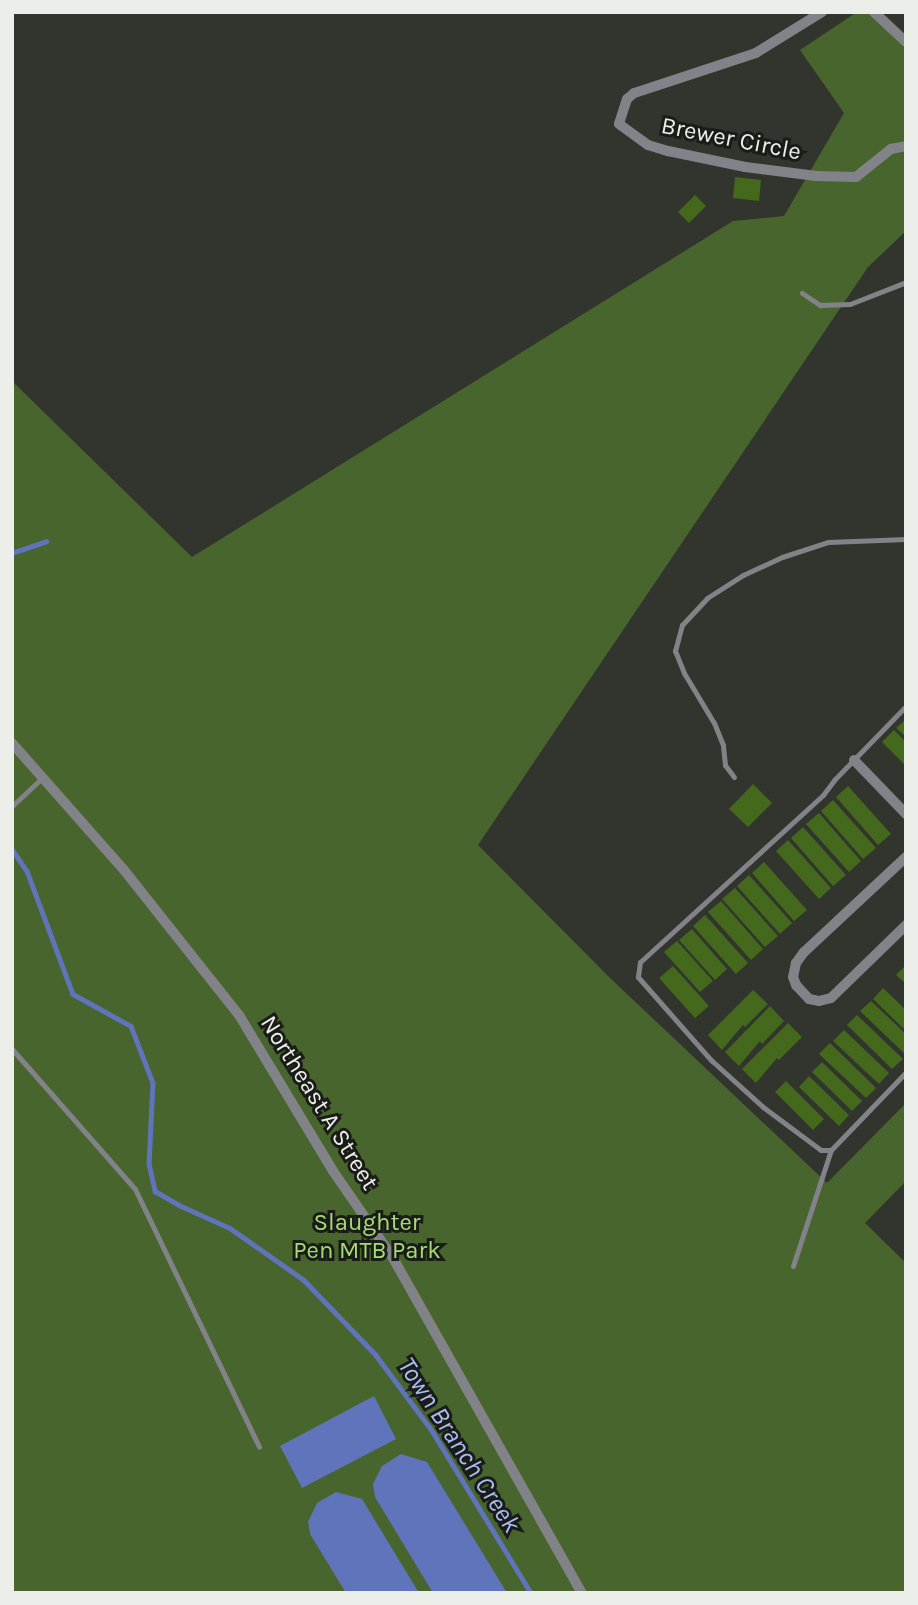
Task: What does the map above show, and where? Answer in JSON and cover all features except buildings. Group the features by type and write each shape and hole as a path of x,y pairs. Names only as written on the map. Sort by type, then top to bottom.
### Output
{"street":[{"name":"Brewer Circle","path":"822,12 756,53 635,93 626,99 620,124 629,134 648,145 668,151 734,165 816,176 856,177 891,149 906,146"},
{"path":"874,12 906,42"},
{"name":"Northeast A Street","path":"12,743 124,870 239,1014 333,1171 393,1258 582,1593"},
{"path":"854,760 906,814"},
{"path":"906,857 804,952 796,963 793,977 796,985 809,999 819,1001 831,998 906,925"}],"lane":[{"path":"802,293 820,305 850,304 906,282"},
{"path":"734,777 725,765 723,745 714,723 684,673 676,651 682,625 707,598 743,575 782,557 828,542 906,539"},
{"path":"831,1150 821,1150 812,1144 719,1068 638,977 640,962 823,795 906,706"},
{"path":"12,806 42,778"},
{"path":"12,1049 135,1189 259,1447"},
{"path":"793,1266 831,1150 906,1072"}],"green space":[{"name":"Slaughter Pen MTB Park","path":"857,12 880,12 906,39 906,231 868,267 478,845 610,978 827,1183 906,1103 906,1181 865,1223 906,1263 906,1593 12,1593 12,381 192,557 733,221 784,216 844,113 800,50"}],"water":[{"path":"374,1396 396,1439 302,1488 280,1446"},
{"path":"401,1454 427,1462 507,1593 433,1593 375,1497 373,1484 382,1466"},
{"path":"336,1492 362,1499 419,1593 346,1593 310,1534 308,1522 317,1503"}],"waterway":[{"path":"12,553 46,541"},
{"name":"Town Branch Creek","path":"12,849 27,871 73,994 131,1026 153,1083 149,1164 155,1191 230,1228 304,1280 376,1355 431,1429 531,1593"}]}
